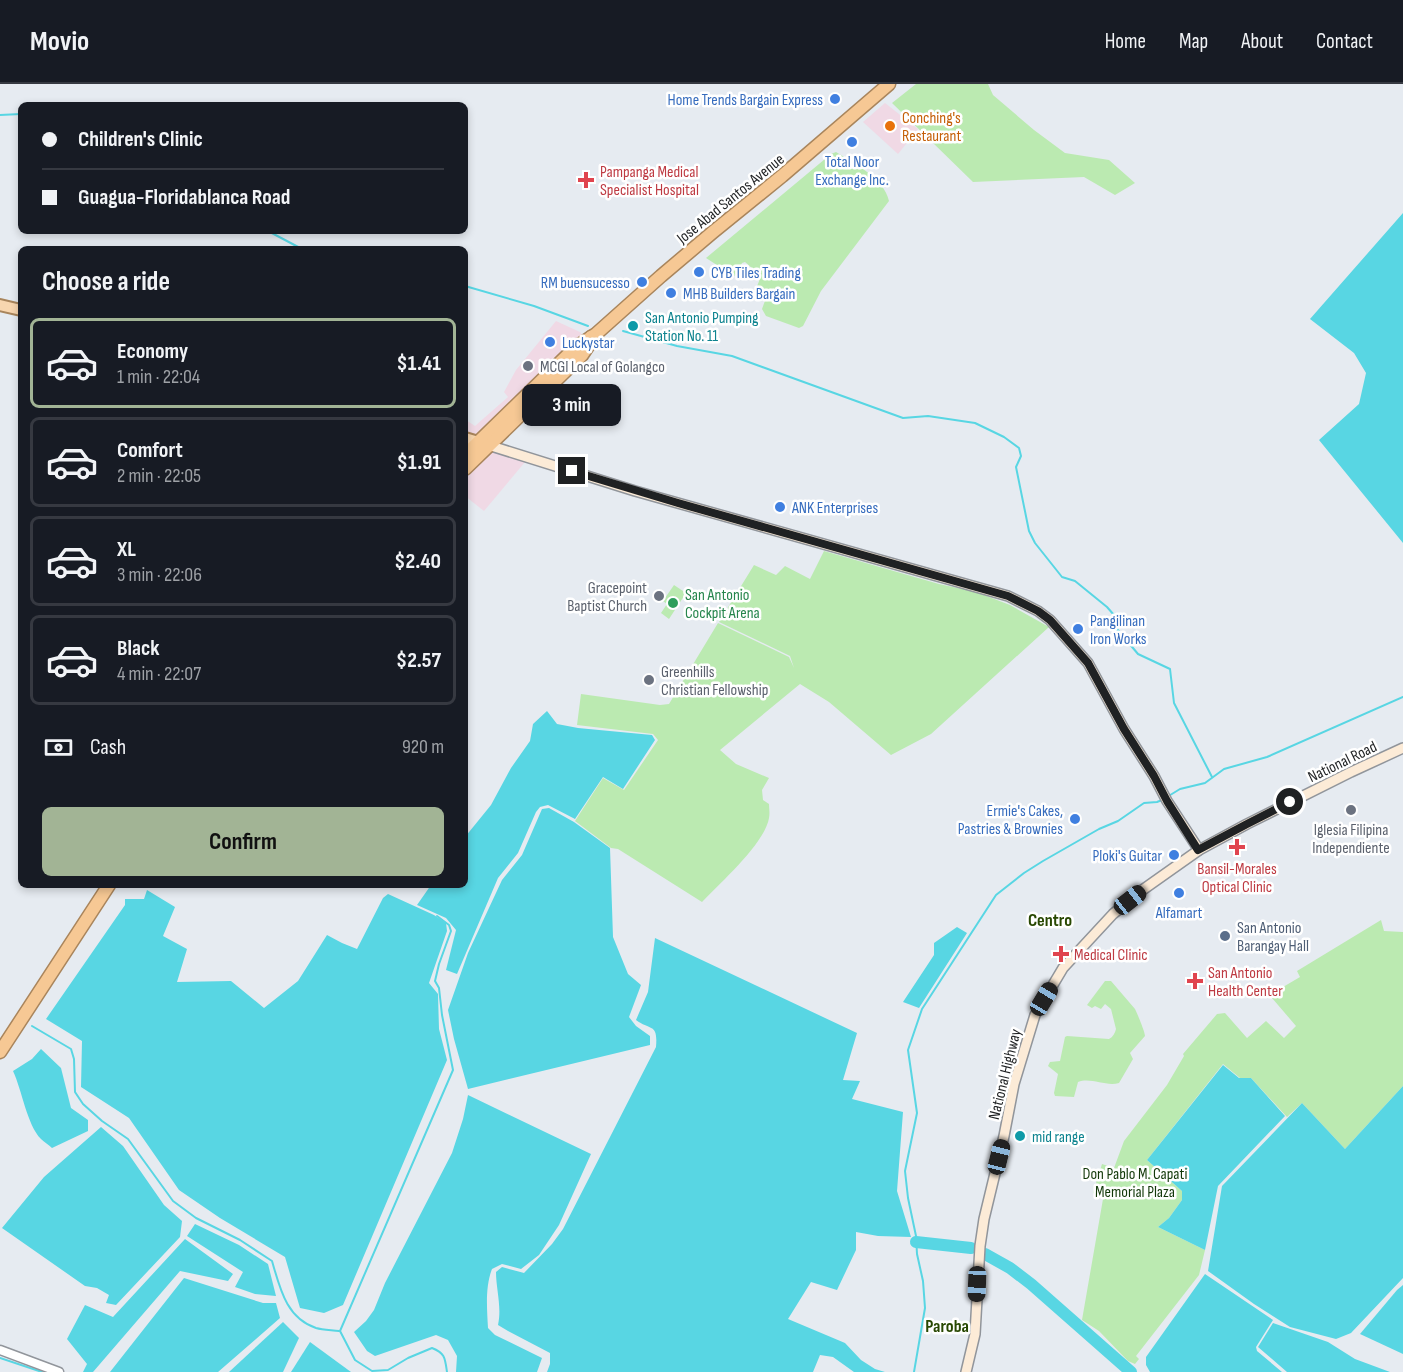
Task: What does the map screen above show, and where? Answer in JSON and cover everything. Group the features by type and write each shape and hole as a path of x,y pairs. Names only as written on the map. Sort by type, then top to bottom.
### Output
{"highway":[{"name":"Jose Abad Santos Avenue","path":"468,465 483,444 576,347 591,337 889,84"},
{"name":"Jose Abad Santos Avenue","path":"468,453 483,444"},
{"path":"0,1052 107,888"}],"main road":[{"path":"0,305 18,309"},
{"path":"468,439 646,494 1008,596 1038,611 1060,630 1088,663 1124,729 1198,850"},
{"name":"National Road","path":"1198,850 1403,748"},
{"name":"National Highway","path":"966,1372 975,1334 980,1246 984,1219 1014,1084 1035,1015 1063,968 1113,914 1198,850"}],"street":[{"path":"0,1350 59,1372"}],"shaded area":[{"name":"Conching's Restaurant","path":"885,103 918,129 898,154 863,122"},
{"path":"556,321 582,335 474,440 468,438 468,421 475,426 508,397 504,392 516,370"},
{"path":"492,450 525,462 484,511 468,498 468,476"}],"green space":[{"path":"916,84 988,84 993,95 1065,153 1109,160 1135,183 1115,195 1084,177 973,182 892,103"},
{"path":"836,152 875,179 881,185 889,201 821,291 803,326 799,328 766,316 762,309 766,298 756,289 761,276 745,262 734,276 706,258"},
{"path":"824,551 939,584 976,592 1010,605 1049,627 931,734 891,755 829,702 800,684 720,750 736,764 769,778 762,790 763,800 769,804 769,816 766,828 751,851 702,902 618,849 611,848 575,821 603,778 624,790 658,740 653,734 577,725 581,694 660,705 669,704 718,623 789,657 794,668 790,656 719,622 754,565 776,575 785,566 810,579"},
{"name":"San Antonio Cockpit Arena","path":"674,585 686,593 669,619 661,613 667,604 663,601"},
{"name":"Don Pablo M. Capati Memorial Plaza","path":"1381,920 1384,931 1403,932 1403,1086 1345,1149 1302,1103 1287,1117 1251,1078 1240,1078 1223,1064 1147,1160 1182,1191 1182,1200 1169,1218 1158,1227 1205,1250 1199,1275 1136,1356 1139,1359 1135,1364 1128,1361 1099,1331 1082,1320 1103,1199 1093,1193 1102,1164 1114,1168 1124,1141 1167,1085 1184,1056 1183,1054 1217,1014 1225,1013 1247,1038 1266,1021 1284,1038 1296,1026 1272,998 1283,987 1300,977 1297,971"},
{"path":"1105,981 1111,981 1135,1009 1145,1036 1130,1053 1133,1059 1119,1083 1078,1082 1074,1097 1055,1096 1058,1074 1048,1066 1050,1062 1060,1061 1065,1037 1109,1039 1115,1032 1111,1009 1105,1004 1101,1009 1087,1005"}],"water":[{"path":"1403,213 1403,543 1319,440 1359,404 1366,373 1354,353 1310,319"},
{"path":"547,711 557,724 652,735 655,740 623,789 603,777 575,819 548,805 540,807 518,853 498,878 457,974 446,970 456,930 446,918 417,905 429,888 468,888 468,833 491,805 511,768 530,741 533,724"},
{"path":"549,808 574,822 610,848 613,937 628,974 641,985 629,1017 636,1026 650,1036 650,1045 468,1089 448,1010 468,953 502,880 522,855 542,809"},
{"path":"147,890 175,907 163,936 187,949 177,982 231,981 264,1008 298,981 327,935 357,949 383,898 388,894 446,923 447,931 429,983 438,994 439,1029 447,1060 343,1305 324,1313 300,1308 285,1257 179,1190 129,1118 81,1087 82,1041 46,1019 125,905 125,899 144,899"},
{"path":"957,927 967,933 919,1008 903,1002 934,955 934,943"},
{"path":"655,938 857,1033 843,1080 860,1081 852,1099 903,1112 897,1191 911,1237 878,1236 856,1232 856,1250 837,1290 811,1282 788,1319 845,1343 861,1360 885,1372 854,1372 833,1357 820,1355 813,1372 547,1372 550,1353 498,1325 496,1272 502,1267 524,1273 563,1229 656,1047 655,1031 636,1020 648,992"},
{"path":"41,1049 61,1068 71,1108 88,1120 88,1131 52,1148 36,1133 13,1071 32,1059"},
{"path":"1223,1065 1239,1078 1251,1078 1285,1116 1218,1186 1205,1250 1158,1227 1169,1218 1182,1200 1182,1191 1147,1160"},
{"path":"1403,1086 1403,1278 1351,1333 1336,1339 1290,1327 1208,1271 1222,1186 1302,1103 1345,1149"},
{"path":"468,1095 591,1154 559,1225 539,1255 521,1269 502,1264 492,1269 488,1283 488,1328 495,1335 542,1358 537,1372 456,1372 457,1356 448,1340 436,1335 375,1356 367,1351 354,1332 374,1310 385,1283 452,1153"},
{"path":"101,1127 123,1146 164,1205 182,1221 180,1237 116,1305 106,1303 109,1295 97,1288 85,1286 2,1228 44,1177"},
{"path":"195,1224 239,1245 268,1264 276,1296 255,1294 235,1287 243,1272 187,1236"},
{"path":"185,1239 233,1274 228,1281 180,1271 93,1372 83,1372 87,1364 67,1339 85,1305 113,1317"},
{"path":"1205,1274 1273,1320 1256,1347 1257,1351 1282,1372 1150,1372 1146,1365 1146,1357"},
{"path":"184,1278 263,1303 276,1303 280,1318 218,1372 110,1372"},
{"path":"1403,1285 1403,1354 1360,1334"},
{"path":"283,1322 299,1338 283,1372 229,1372"},
{"path":"1273,1323 1328,1342 1355,1359 1390,1372 1287,1372 1258,1347"},
{"path":"310,1342 351,1372 291,1372"}],"waterway":[{"path":"0,115 18,114"},
{"path":"274,234 296,246"},
{"path":"468,287 534,306 588,326"},
{"path":"623,331 677,346 732,356 903,418 928,416 975,423 1004,437 1019,448 1021,456 1016,467 1029,531 1035,543 1062,577 1075,581 1107,607 1114,615 1117,629 1138,654 1170,669 1174,703 1212,777"},
{"path":"1167,797 1180,789 1205,783 1224,769 1267,757 1403,697"},
{"path":"914,1372 925,1308 923,1281 905,1171 917,1113 908,1050 922,1009 996,895 1043,861 1099,829 1118,821 1144,803 1162,800"},
{"path":"437,916 449,925 451,931 435,981 439,988 453,1070 340,1331 355,1360 372,1371 388,1370 432,1348 444,1357 447,1372"},
{"path":"32,1026 71,1049 74,1059 75,1092 83,1104 128,1139 173,1201 196,1218 240,1240 272,1261 286,1301 298,1317 316,1328 339,1331"},
{"path":"916,1242 971,1248"},
{"path":"985,1254 1010,1268 1031,1284 1131,1372"},
{"path":"0,1358 42,1372"}],"place":[{"name":"Home Trends Bargain Express","path":"835,99"},
{"name":"Conching's Restaurant","path":"890,126"},
{"name":"Total Noor Exchange Inc.","path":"852,142"},
{"name":"Pampanga Medical Specialist Hospital","path":"586,180"},
{"name":"CYB Tiles Trading","path":"699,272"},
{"name":"RM buensucesso","path":"642,282"},
{"name":"MHB Builders Bargain","path":"671,293"},
{"name":"San Antonio Pumping Station No. 11","path":"633,326"},
{"name":"Luckystar","path":"550,342"},
{"name":"MCGI Local of Golangco","path":"528,366"},
{"name":"ANK Enterprises","path":"780,507"},
{"name":"Gracepoint Baptist Church","path":"659,596"},
{"name":"San Antonio Cockpit Arena","path":"673,603"},
{"name":"Pangilinan Iron Works","path":"1078,629"},
{"name":"Greenhills Christian Fellowship","path":"649,680"},
{"name":"Iglesia Filipina Independiente","path":"1351,810"},
{"name":"Ermie's Cakes, Pastries & Brownies","path":"1075,819"},
{"name":"Bansil-Morales Optical Clinic","path":"1237,847"},
{"name":"Ploki's Guitar","path":"1174,855"},
{"name":"Alfamart","path":"1179,893"},
{"name":"San Antonio Barangay Hall","path":"1225,936"},
{"name":"Medical Clinic","path":"1061,954"},
{"name":"San Antonio Health Center","path":"1195,981"},
{"name":"mid range","path":"1020,1136"}],"district":[{"name":"Centro","path":"1050,920"},
{"name":"Paroba","path":"947,1326"}],"route":[{"path":"572,471 635,491 1016,598 1038,611 1056,626 1088,663 1124,729 1198,850 1290,802"}]}
